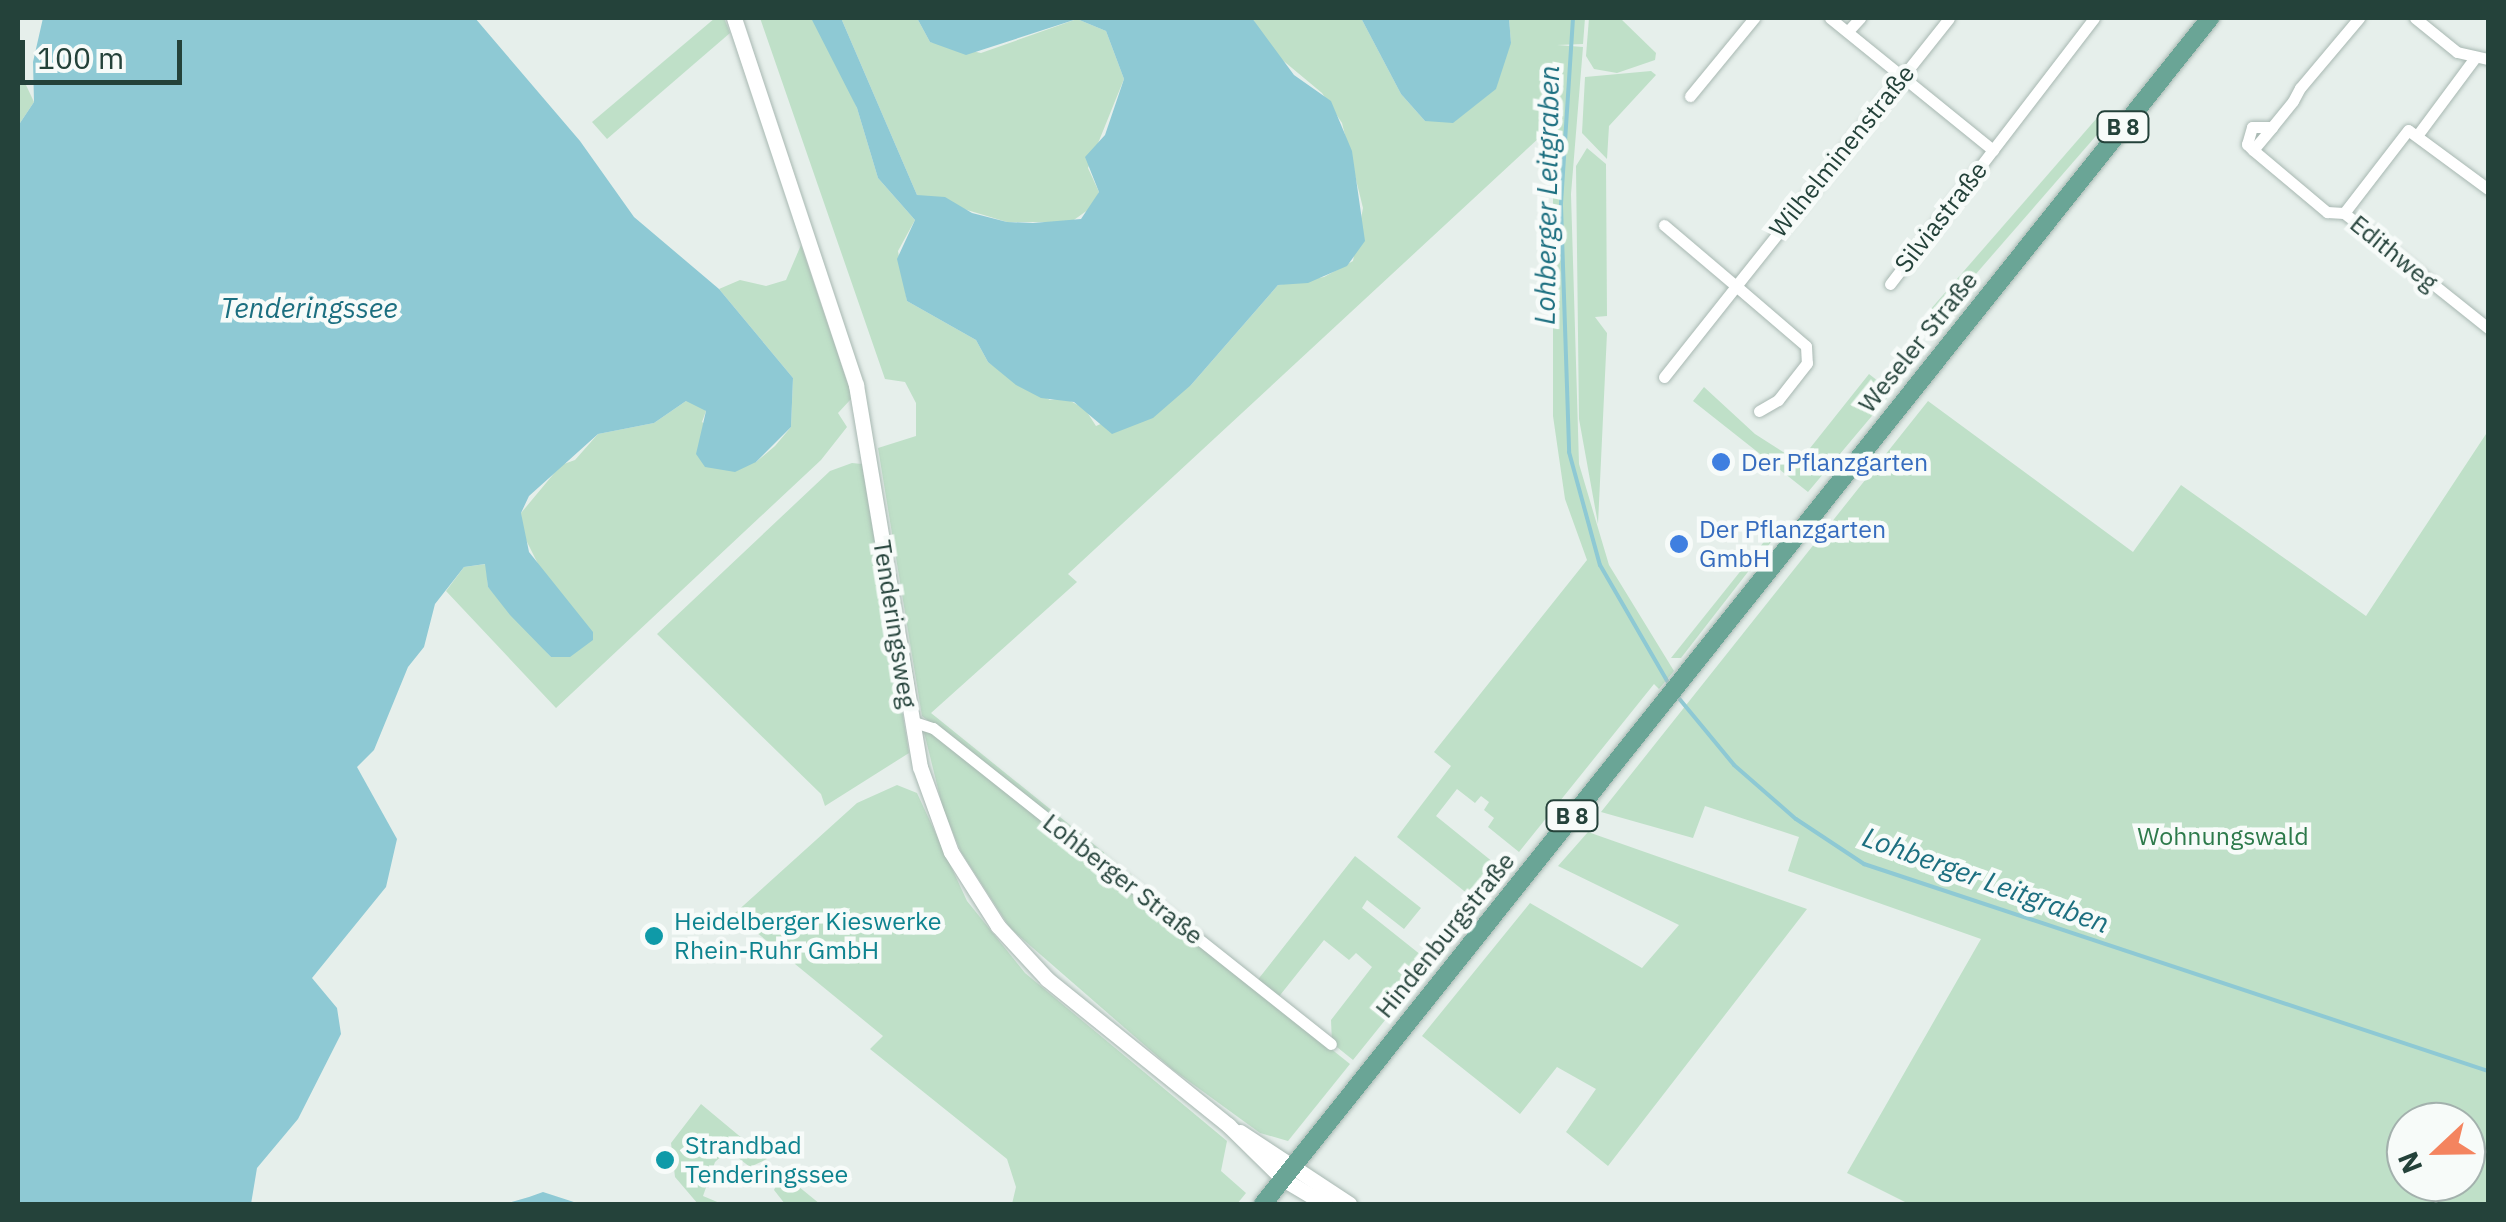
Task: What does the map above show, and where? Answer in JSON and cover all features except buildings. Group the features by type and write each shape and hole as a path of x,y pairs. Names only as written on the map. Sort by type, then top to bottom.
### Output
{"main road":[{"name":"Weseler Straße","path":"1666,698 2210,18"},
{"name":"Hindenburgstraße","path":"1263,1204 1666,698"}],"street":[{"name":"Tenderingsweg","path":"734,18 856,384 912,721 934,816 998,926 1047,979 1289,1172"},
{"path":"1690,96 1754,18"},
{"name":"Silviastraße","path":"1830,18 1992,150"},
{"path":"1848,32 1860,18"},
{"name":"Wilhelminenstraße","path":"1664,376 1949,18"},
{"name":"Silviastraße","path":"1890,284 2094,18"},
{"path":"2344,213 2327,212 2253,150 2247,132 2272,127 2359,18"},
{"path":"2415,18 2474,58 2488,59"},
{"name":"Edithweg","path":"2474,58 2419,133 2408,130 2344,213 2488,328"},
{"path":"2419,133 2488,189"},
{"path":"1664,225 1806,346 1807,362 1778,400 1759,411"},
{"name":"Lohberger Straße","path":"912,721 933,728 1331,1044"},
{"path":"1289,1172 1325,1204"},
{"path":"1289,1172 1350,1204"}],"green space":[{"path":"715,18 724,18 730,33 607,139 592,122"},
{"path":"760,18 810,18 820,26 857,108 878,178 915,220 898,251 907,301 976,340 988,362 1013,380 1050,400 1065,398 1085,409 1096,426 1191,385 1278,285 1324,277 1353,261 1363,208 1342,123 1322,93 1274,53 1252,18 1361,18 1401,94 1425,121 1511,43 1509,18 1585,18 1583,44 1557,45 1583,47 1571,194 1579,464 1609,565 1674,671 1659,689 1654,684 1519,852 1488,827 1494,818 1484,810 1489,802 1481,796 1475,803 1457,789 1436,816 1504,871 1479,903 1397,837 1451,766 1434,752 1587,560 1565,499 1553,416 1553,125 1068,574 1077,582 931,713 1143,884 1138,888 922,716 878,448 916,436 916,403 905,382 885,379"},
{"path":"841,18 917,18 930,42 981,53 1077,19 1106,31 1124,79 1088,168 1099,192 1092,207 1071,222 1007,222 917,195"},
{"path":"1589,18 1620,18 1656,53 1655,60 1617,73 1594,69 1586,56"},
{"path":"18,68 34,102 18,126"},
{"path":"1651,71 1656,75 1609,126 1607,159 1582,133 1585,77"},
{"path":"2103,111 2111,118 1939,317 1930,309"},
{"path":"1587,148 1606,164 1607,316 1595,317 1607,333 1598,524 1579,419 1576,166"},
{"path":"801,245 850,390 851,399 838,413 847,427 821,460 556,708 446,591 464,567 486,564 488,587 551,657 540,568 522,532 521,513 561,465 575,460 598,434 654,423 686,401 697,402 706,411 702,422 756,462 775,446 791,427 793,378 719,289 740,280 766,286 786,280"},
{"path":"1869,374 1892,392 1808,492 1693,401 1704,387 1755,434 1799,462"},
{"name":"Wohnungswald","path":"1928,401 2133,552 2181,485 2366,616 2488,431 2488,1204 1909,1204 1847,1173 1981,939 1788,871 1799,837 1705,806 1693,838 1601,812"},
{"path":"852,463 862,464 909,753 825,806 821,794 657,634 830,471"},
{"path":"1771,533 1775,537 1681,658 1671,658"},
{"path":"924,732 935,732 1350,1064 1288,1141 1260,1133 1172,1069 1010,928 961,852 943,809"},
{"path":"897,785 917,793 967,901 1025,973 1227,1141 1221,1171 1246,1193 1237,1204 1012,1204 1016,1187 1007,1159 870,1049 883,1036 734,914 857,803"},
{"path":"1588,832 1807,909 1608,1166 1566,1132 1596,1089 1557,1067 1520,1114 1422,1036 1530,903 1642,968 1679,925 1558,866"},
{"path":"1355,856 1421,908 1404,929 1367,900 1362,908 1431,963 1353,1060 1332,1043 1331,1020 1372,967 1356,953 1349,960 1324,940 1277,999 1256,982"},
{"path":"701,1104 767,1159 750,1167 728,1150 715,1162 703,1196 722,1204 698,1204 675,1177 671,1143"},
{"path":"782,1173 820,1204 785,1204 774,1190"}],"water":[{"name":"Tenderingssee","path":"43,18 475,18 580,141 634,217 719,289 793,378 791,427 756,462 735,472 705,467 696,454 706,411 686,401 654,423 598,434 529,496 521,513 529,552 593,632 593,640 570,657 551,657 510,615 488,587 485,564 464,567 435,604 424,647 408,667 374,750 357,767 397,839 386,887 312,978 337,1008 341,1034 298,1119 257,1168 251,1204 18,1204 18,126 34,102 33,62"},
{"path":"811,18 841,18 917,195 945,197 972,213 1007,222 1033,223 1081,219 1099,192 1085,157 1105,135 1124,79 1106,31 1077,19 966,55 930,42 917,18 1252,18 1294,75 1331,101 1352,151 1365,241 1347,266 1308,283 1278,285 1191,385 1153,418 1112,434 1074,402 1041,398 1016,385 988,362 976,340 907,301 897,259 915,220 878,178 857,108"},
{"path":"1361,18 1509,18 1511,43 1496,89 1453,123 1425,121 1401,94"},
{"path":"543,1192 580,1204 504,1204 529,1197"}],"waterway":[{"name":"Lohberger Leitgraben","path":"1573,18 1561,206 1569,452 1600,565 1669,684"},
{"name":"Lohberger Leitgraben","path":"1677,696 1734,765 1796,819 1864,864 2488,1071"}],"place":[{"name":"Der Pflanzgarten","path":"1721,462"},
{"name":"Der Pflanzgarten GmbH","path":"1679,544"},
{"name":"Heidelberger Kieswerke Rhein-Ruhr GmbH","path":"654,936"},
{"name":"Strandbad Tenderingssee","path":"665,1160"}]}
